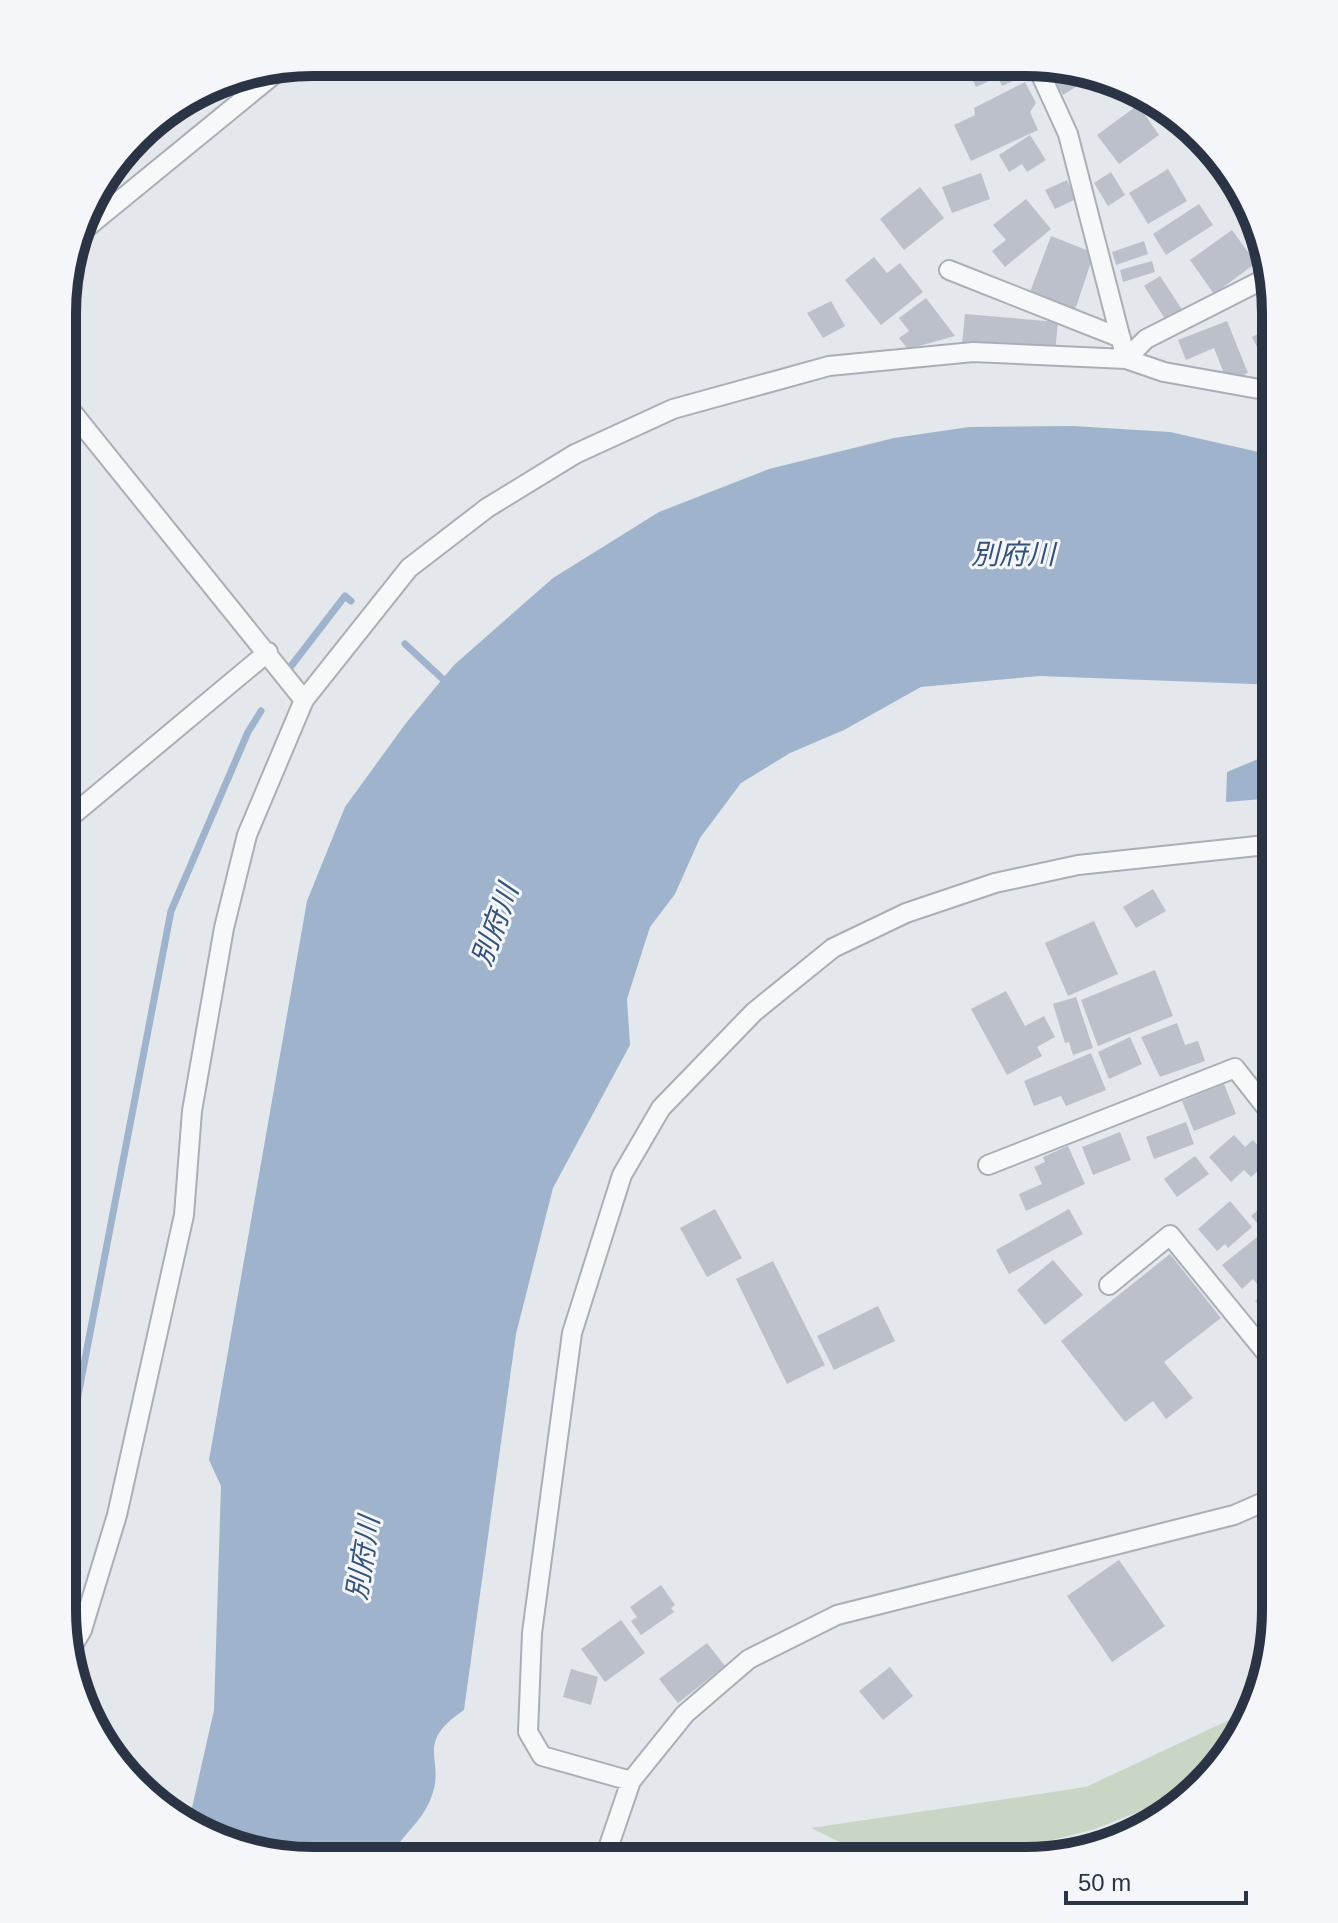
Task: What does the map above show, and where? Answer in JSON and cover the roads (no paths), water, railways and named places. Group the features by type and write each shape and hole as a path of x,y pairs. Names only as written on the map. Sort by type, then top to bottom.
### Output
{"street":[{"path":"1042,77 1068,134 1126,359"},
{"path":"94,221 265,81"},
{"path":"949,270 1121,338"},
{"path":"1126,359 1146,339 1259,282"},
{"path":"78,1636 117,1515 184,1215 192,1111 224,928 247,835 304,700 409,568 487,508 575,454 673,409 829,366 973,352 1126,359 1164,372 1262,389"},
{"path":"76,417 304,700"},
{"path":"76,812 268,652"},
{"path":"631,1781 542,1756 528,1732 530,1675 532,1633 572,1333 622,1175 661,1108 754,1012 833,948 906,913 995,883 1078,865 1262,846"},
{"path":"988,1165 1235,1068 1261,1101"},
{"path":"1109,1285 1170,1235 1261,1347"},
{"path":"608,1847 631,1781 685,1714 712,1687 749,1659 837,1615 1234,1515 1261,1503"},
{"path":"77,1624 82,1630"}],"water":[{"name":"別府川","path":"1073,426 1170,432 1262,453 1262,684 1039,676 921,687 844,730 790,753 741,783 700,838 675,894 650,927 627,999 630,1045 553,1188 516,1334 464,1710 448,1722 435,1743 435,1784 427,1807 396,1847 282,1845 222,1829 195,1815 191,1812 214,1710 221,1486 209,1460 307,901 345,807 406,723 454,665 553,578 659,512 769,469 894,438 969,427"},
{"path":"1262,758 1262,799 1226,802 1227,772"}],"waterway":[{"path":"285,674 345,596 351,601"},
{"path":"405,644 447,683"},
{"path":"76,1406 171,911 248,732 261,711"}]}
